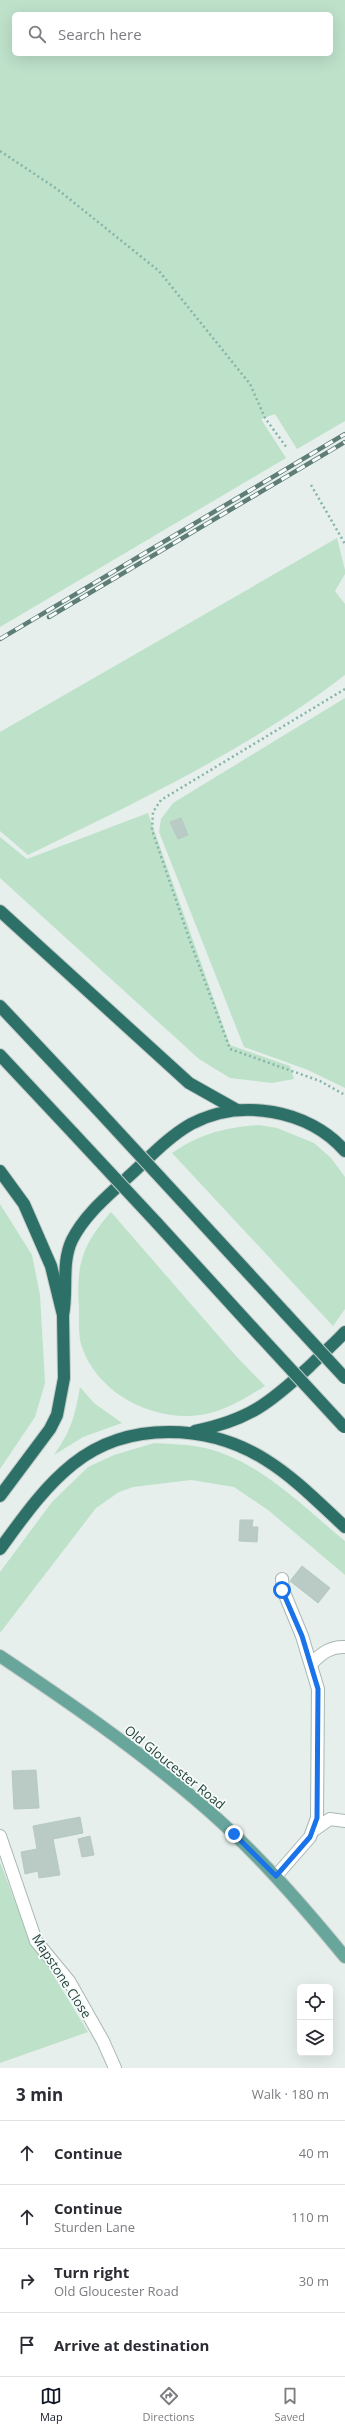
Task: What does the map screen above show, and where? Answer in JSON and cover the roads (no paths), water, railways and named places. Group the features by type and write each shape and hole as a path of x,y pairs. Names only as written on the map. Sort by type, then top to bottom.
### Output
{"highway":[{"path":"0,911 190,1083 237,1110"},
{"path":"0,1006 345,1378"},
{"path":"0,1055 156,1222 344,1428"},
{"path":"0,1496 43,1441 57,1415 64,1378 63,1315 69,1248 89,1215 170,1139 185,1128 217,1113 237,1110 276,1113 306,1123 323,1132 345,1151"},
{"path":"0,1171 24,1204 39,1235 51,1266 63,1315"},
{"path":"188,1433 223,1425 252,1413 276,1398 345,1332"},
{"path":"0,1549 48,1488 73,1464 101,1447 131,1437 159,1432 188,1433 222,1439 267,1461 345,1527"}],"main road":[{"name":"Old Gloucester Road","path":"0,1656 154,1765 228,1829 276,1876 345,1957"}],"street":[{"path":"282,1579 282,1590 312,1663 318,1689 317,1818 314,1830"},
{"path":"312,1663 322,1654 338,1644"},
{"path":"276,1876 314,1830 330,1819 345,1820"},
{"name":"Mapstone Close","path":"0,1836 36,1941 69,1981 103,2041 115,2068"}],"railway":[{"path":"0,639 345,434"},
{"path":"49,617 345,442"}]}
